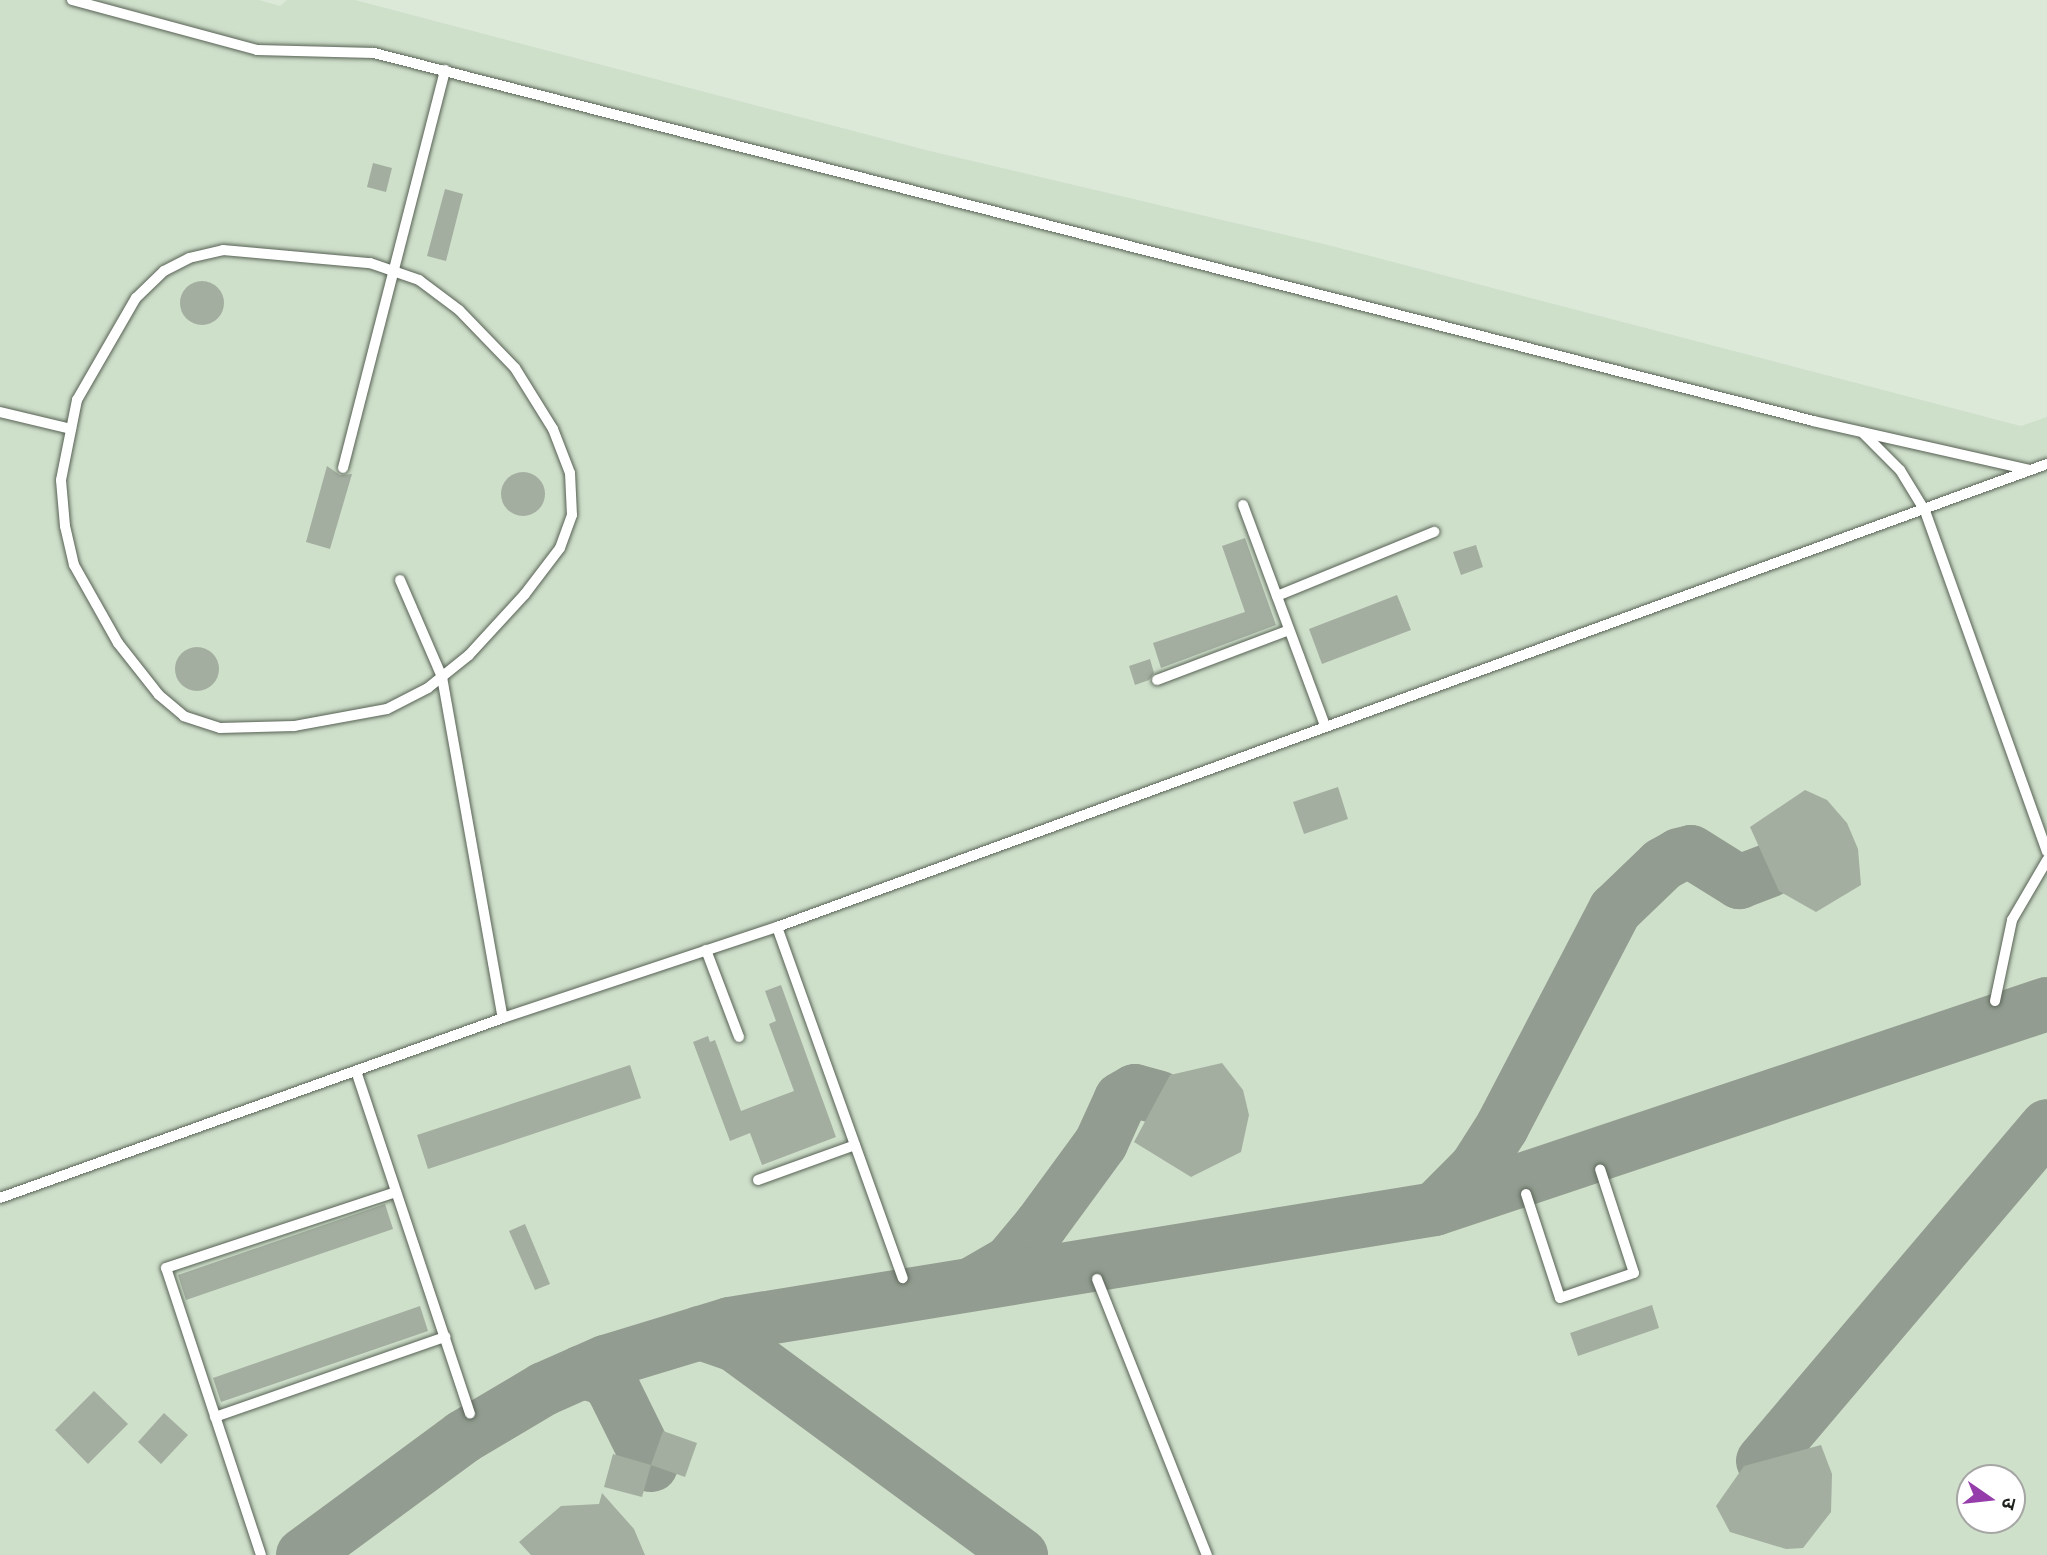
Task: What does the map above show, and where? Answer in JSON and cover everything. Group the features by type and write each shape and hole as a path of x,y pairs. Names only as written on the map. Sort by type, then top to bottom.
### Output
{"lane":[{"path":"72,0 257,50 374,53 1863,432 2031,470"},
{"path":"343,468 444,71"},
{"path":"223,250 290,253 370,263 419,280 459,310 515,368 553,429 570,473 572,515 560,548 478,645 442,677 387,709 294,726 220,728 184,716 159,695 118,643 74,565 65,526 61,480 71,429 77,400 136,298 164,271 189,258 223,250"},
{"path":"0,412 71,429"},
{"path":"1863,432 1900,470 1925,510 2047,852"},
{"path":"0,1198 503,1018 777,926 2047,464"},
{"path":"1243,505 1325,725"},
{"path":"1277,596 1434,532"},
{"path":"400,580 442,677 503,1018"},
{"path":"1157,680 1289,630"},
{"path":"1995,1001 2012,920 2047,860"},
{"path":"777,926 903,1278"},
{"path":"706,950 739,1037"},
{"path":"356,1072 470,1414"},
{"path":"758,1180 855,1145"},
{"path":"1526,1194 1560,1298 1634,1273 1600,1169"},
{"path":"261,1555 166,1268 396,1192"},
{"path":"1097,1279 1207,1555"},
{"path":"215,1417 444,1337"}],"shaded area":[{"path":"0,0 259,0 280,6 287,0 355,0 930,151 1332,246 2021,426 2047,417 2047,1555 0,1555"}],"building":[{"path":"373,163 392,168 386,192 367,187"},
{"path":"445,189 463,194 446,261 427,256"},
{"path":"202,281 211,282 218,287 223,294 223,312 218,319 211,324 202,325 193,324 186,319 181,312 180,303 181,294 186,287 193,282"},
{"path":"327,466 340,475 352,474 330,549 306,542"},
{"path":"523,472 532,473 539,478 544,485 544,503 539,510 532,515 523,516 514,515 507,510 502,503 501,494 502,485 507,478 514,473"},
{"path":"1245,538 1276,625 1161,668 1153,643 1245,612 1222,546"},
{"path":"1476,545 1483,567 1461,575 1453,552"},
{"path":"1397,595 1411,630 1322,664 1309,629"},
{"path":"197,647 206,648 213,653 218,660 218,678 213,685 206,690 197,691 188,690 181,685 176,678 175,669 176,660 181,653 188,648"},
{"path":"1150,659 1154,673 1149,680 1135,685 1129,666"},
{"path":"1338,787 1348,819 1304,834 1293,802"},
{"path":"1805,790 1827,800 1847,823 1858,849 1861,885 1816,912 1779,891 1750,827"},
{"path":"781,985 836,1137 762,1165 750,1133 730,1141 693,1042 708,1036 710,1042 715,1040 741,1111 794,1091 769,1024 776,1021 765,991"},
{"path":"1222,1063 1243,1090 1249,1115 1241,1152 1191,1177 1134,1142 1170,1075"},
{"path":"630,1065 641,1098 428,1169 417,1135"},
{"path":"385,1204 393,1229 186,1300 178,1275"},
{"path":"525,1224 550,1284 535,1290 509,1231"},
{"path":"1652,1305 1659,1328 1578,1356 1570,1333"},
{"path":"420,1306 428,1331 221,1402 213,1378"},
{"path":"94,1391 128,1424 88,1464 55,1430"},
{"path":"164,1413 188,1435 161,1464 138,1442"},
{"path":"663,1431 697,1443 685,1477 651,1465"},
{"path":"1821,1445 1832,1474 1831,1512 1803,1548 1786,1549 1730,1532 1716,1506 1744,1466"},
{"path":"613,1454 651,1465 642,1497 604,1487"},
{"path":"602,1493 634,1529 645,1555 531,1555 519,1542 561,1506 599,1504"}],"taxiway":[{"path":"1436,1208 1476,1168 1502,1127 1615,910 1663,864 1679,855 1691,852 1739,882 1770,870"},
{"path":"303,1555 463,1437 544,1389 605,1362 730,1324 1435,1209 2047,1004"},
{"path":"976,1282 1010,1262 1041,1225 1101,1143 1121,1099 1135,1091 1158,1097"},
{"path":"1763,1461 2047,1126"},
{"path":"700,1333 735,1345 1021,1555"},
{"path":"582,1372 604,1378 613,1388 651,1465"}]}
